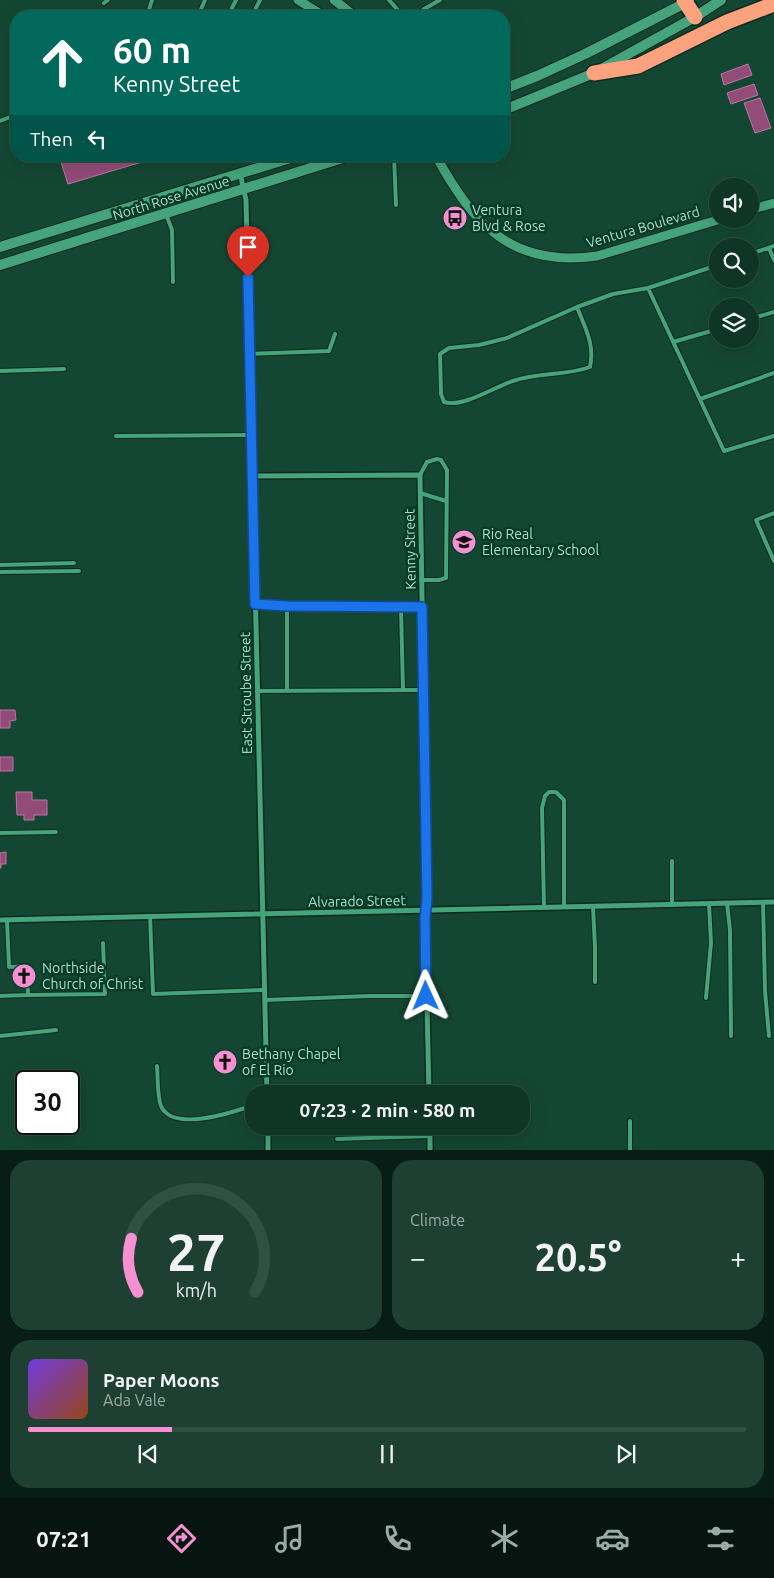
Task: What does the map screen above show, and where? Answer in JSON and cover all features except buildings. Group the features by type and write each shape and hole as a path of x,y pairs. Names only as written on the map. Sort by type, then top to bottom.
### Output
{"highway":[{"path":"687,1 695,17"},
{"path":"594,73 638,66 727,22 774,4"}],"main road":[{"path":"510,108 594,73 695,17 721,0"},
{"path":"510,86 538,76 586,54 687,1"},
{"name":"North Rose Avenue","path":"0,247 276,162"},
{"name":"North Rose Avenue","path":"0,266 330,162"}],"street":[{"path":"298,0 314,10"},
{"path":"334,0 347,10"},
{"name":"Ventura Boulevard","path":"440,162 456,190 478,219 495,234 511,244 528,252 546,257 570,259 597,256 709,223"},
{"name":"East Stroube Street","path":"240,173 246,200 267,1085"},
{"path":"759,207 774,203"},
{"path":"252,476 420,475"},
{"name":"Kenny Street","path":"420,475 429,1085"},
{"name":"Alvarado Street","path":"0,920 774,902"},
{"path":"268,1135 268,1150"},
{"path":"430,1136 430,1150"}],"lane":[{"path":"104,3 108,0"},
{"path":"389,0 398,10"},
{"path":"423,10 433,2 440,0"},
{"path":"394,162 396,205"},
{"path":"166,214 172,230 173,282"},
{"path":"759,251 774,246"},
{"path":"769,248 774,260"},
{"path":"577,307 591,342 592,356 590,367 579,371 530,376 514,380 457,404 444,402 441,394 440,354 449,348 479,345 508,338 577,307 613,294 648,288 709,268"},
{"path":"648,288 724,451 774,436"},
{"path":"759,316 774,312"},
{"path":"673,342 709,332"},
{"path":"250,354 328,351 335,334"},
{"path":"0,370 64,369"},
{"path":"700,399 774,373"},
{"path":"116,436 251,435"},
{"path":"420,475 427,462 437,459 441,460 446,470 446,578 421,580"},
{"path":"420,493 446,501"},
{"path":"774,513 756,520 774,561"},
{"path":"0,565 74,563"},
{"path":"0,572 79,571"},
{"path":"255,604 422,607"},
{"path":"286,691 287,606"},
{"path":"401,607 403,690"},
{"path":"257,691 423,690"},
{"path":"544,908 542,808 548,792 556,792 564,800 564,907"},
{"path":"0,834 56,832"},
{"path":"672,861 672,905"},
{"path":"763,902 765,991 769,1036"},
{"path":"727,903 730,930 731,1036"},
{"path":"706,998 711,942 709,904"},
{"path":"593,907 594,982"},
{"path":"150,916 153,994 264,990"},
{"path":"7,920 9,967 28,966 28,995"},
{"path":"0,996 105,994 103,943"},
{"path":"265,1000 418,996"},
{"path":"0,1036 56,1030"},
{"path":"156,1066 160,1106 172,1116 202,1120 245,1108"},
{"path":"630,1121 630,1150"},
{"path":"337,1139 430,1136"}],"place":[{"name":"Ventura Blvd & Rose","path":"455,218"},
{"name":"Rio Real Elementary School","path":"464,542"},
{"name":"Northside Church of Christ","path":"24,976"},
{"name":"Bethany Chapel of El Rio","path":"225,1062"}],"route":[{"path":"248,277 255,604 422,607 427,899 425,918 426,996"}]}
